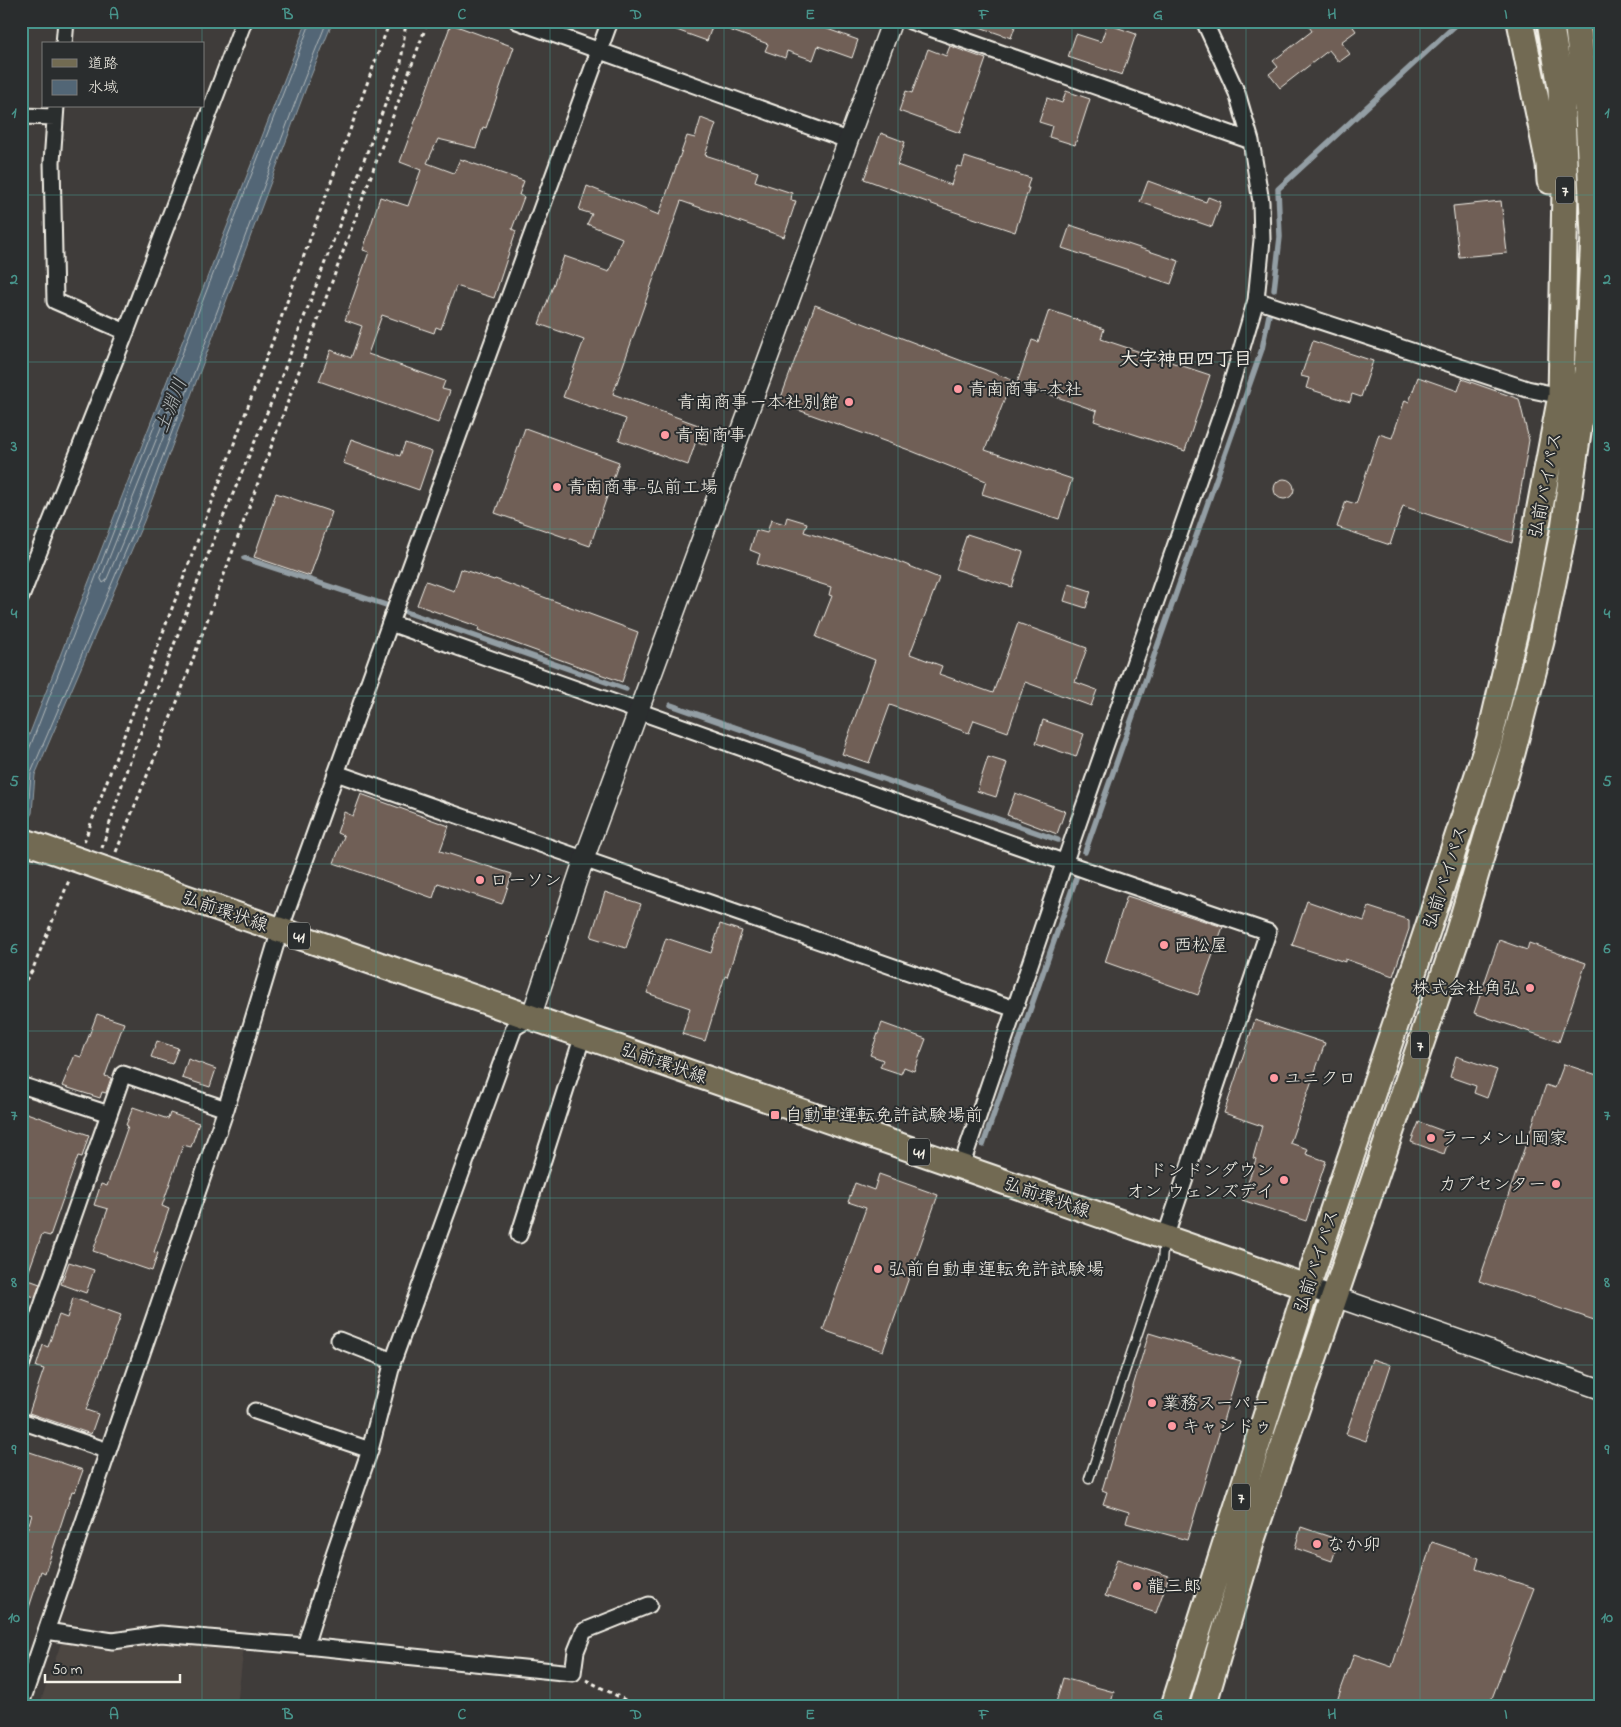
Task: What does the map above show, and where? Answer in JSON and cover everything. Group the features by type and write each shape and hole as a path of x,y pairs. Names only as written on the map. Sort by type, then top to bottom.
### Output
{"highway":[{"path":"1520,21 1549,164 1562,360"},
{"name":"弘前バイパス","path":"1174,1706 1307,1288 1489,741 1524,592 1561,396 1565,189 1561,88 1550,21"},
{"name":"弘前バイパス","path":"1203,1706 1253,1536 1457,938 1512,753 1541,642 1564,528 1587,371 1594,235 1588,116 1577,21"},
{"path":"1587,371 1600,303"}],"main road":[{"name":"弘前環状線","path":"21,840 1307,1288"}],"street":[{"path":"64,42 66,21"},
{"path":"21,597 126,332 244,21"},
{"path":"517,21 847,140"},
{"path":"21,1704 226,1109 280,930 610,21"},
{"path":"305,1646 370,1450 393,1361 514,1028 531,1017 584,859 892,21"},
{"path":"910,21 1250,141"},
{"path":"961,1167 1065,862 1228,398 1256,300 1262,240 1261,202 1250,141 1238,93 1204,21"},
{"path":"21,116 56,112 52,162 55,301 126,332"},
{"path":"1256,300 1527,388 1561,396"},
{"path":"390,623 1097,874 1268,932 1165,1238"},
{"path":"336,773 1015,1009"},
{"path":"519,1236 583,1035"},
{"path":"21,1366 123,1074 226,1109"},
{"path":"21,1085 109,1114"},
{"path":"1307,1288 1600,1389"},
{"path":"339,1340 393,1361"},
{"path":"255,1412 370,1450"},
{"path":"21,1421 108,1451"},
{"path":"46,1631 113,1641 161,1634 305,1646 573,1673 576,1651 584,1631 649,1605"}],"lane":[{"path":"1089,1479 1162,1261 1165,1238"}],"path":[{"path":"21,987 32,971 72,857 276,331 390,21"},
{"path":"101,851 127,769 212,544 276,391 401,63 406,21"},
{"path":"114,856 179,698 428,21"},
{"path":"573,1673 637,1706"}],"shaded area":[{"path":"160,1639 244,1646 237,1706 39,1706 62,1640 100,1647"}],"water":[{"name":"土淵川","path":"307,21 333,21 306,88 144,521 35,775 32,813 21,832 21,756"}],"building":[{"path":"657,21 805,21 858,40 852,58 818,46 813,60 787,51 785,58 765,51 768,44 713,24 707,41 657,23"},
{"path":"968,21 1017,21 1011,38 968,23"},
{"path":"1305,21 1349,21 1356,31 1341,42 1350,54 1339,62 1329,50 1280,88 1269,74 1278,67 1273,61 1312,31"},
{"path":"451,24 514,47 486,128 483,127 476,148 438,139 427,163 454,173 460,159 524,181 519,195 524,197 512,229 516,231 494,298 456,286 441,329 436,327 434,333 382,315 368,354 445,381 442,389 450,391 438,423 319,381 331,350 351,358 362,326 345,320 369,252 363,250 380,197 408,206 421,170 400,162"},
{"path":"1107,24 1136,34 1122,75 1068,57 1076,34 1101,42"},
{"path":"950,46 986,59 960,133 899,111 906,91 912,93 928,49 946,56"},
{"path":"1066,91 1090,99 1075,145 1049,137 1052,126 1039,122 1047,98 1062,103"},
{"path":"701,118 716,124 705,155 758,172 755,181 792,193 791,200 796,201 784,237 681,201 613,394 712,430 706,445 696,441 688,465 619,440 626,419 563,397 584,340 539,324 564,256 609,272 622,238 587,224 592,214 579,210 587,186 659,215 687,136 695,138"},
{"path":"881,133 905,142 897,165 951,185 957,166 962,167 965,157 1030,178 1027,188 1029,188 1015,232 864,179"},
{"path":"1148,181 1206,202 1208,197 1221,202 1212,227 1140,202"},
{"path":"1501,201 1507,253 1459,257 1453,206"},
{"path":"1070,225 1179,261 1171,284 1062,248"},
{"path":"815,305 1012,380 985,450 1072,479 1059,519 982,494 986,481 909,450 779,403"},
{"path":"1049,310 1104,329 1101,339 1210,375 1185,451 1094,421 1097,411 1017,383 1032,340 1038,342"},
{"path":"1313,341 1373,361 1361,397 1352,394 1350,402 1306,388 1309,378 1301,376"},
{"path":"1418,377 1458,391 1462,379 1519,399 1529,440 1512,543 1403,506 1390,545 1337,527 1346,501 1356,504 1379,434 1392,438 1405,400 1409,402"},
{"name":"青南商事-弘前工場","path":"525,428 619,462 590,546 495,513"},
{"path":"351,439 400,456 405,443 432,452 419,490 343,463"},
{"path":"1284,479 1291,482 1294,489 1291,496 1284,499 1277,496 1274,489 1277,482"},
{"path":"276,493 332,512 310,576 254,557"},
{"path":"787,517 807,523 804,532 892,559 939,578 910,654 942,666 939,674 993,693 1018,623 1087,648 1075,682 1097,690 1091,706 1025,682 1008,732 974,720 969,733 890,705 869,763 842,754 875,660 816,637 832,596 829,595 831,587 757,564 760,554 750,550 756,530 767,533 771,520 785,524"},
{"path":"967,534 1023,552 1012,587 955,569"},
{"path":"461,569 495,579 638,632 622,682 478,630 479,627 417,605 426,581 454,591"},
{"path":"1069,584 1091,591 1086,608 1064,601"},
{"path":"1043,720 1084,734 1076,757 1036,743"},
{"path":"988,757 1007,763 996,797 977,791"},
{"path":"1015,793 1065,811 1057,834 1007,815"},
{"path":"361,794 449,826 440,851 512,874 502,904 438,883 433,898 334,863 344,836 337,833 344,812 353,816"},
{"path":"605,892 641,904 626,948 591,937"},
{"name":"西松屋","path":"1127,896 1223,927 1198,995 1105,962"},
{"path":"1307,901 1364,921 1369,907 1409,920 1409,929 1393,976 1345,959 1345,962 1292,945"},
{"path":"720,924 742,931 727,977 725,976 705,1041 682,1034 690,1008 647,993 666,938 711,953"},
{"name":"株式会社角弘","path":"1499,940 1527,950 1529,943 1586,963 1559,1042 1474,1013"},
{"path":"97,1014 124,1023 105,1076 111,1078 106,1093 102,1092 100,1098 62,1086 75,1055 81,1057"},
{"path":"1255,1020 1325,1043 1290,1143 1308,1149 1306,1154 1326,1161 1306,1221 1242,1200 1256,1159 1253,1158 1262,1126 1224,1113"},
{"path":"882,1023 926,1039 914,1071 904,1067 901,1074 880,1067 883,1060 870,1055"},
{"path":"157,1041 178,1048 172,1064 151,1057"},
{"path":"1456,1056 1497,1070 1487,1098 1474,1093 1476,1086 1450,1077"},
{"path":"188,1059 216,1069 210,1087 182,1078"},
{"name":"カブセンター","path":"1564,1064 1600,1076 1600,1322 1479,1281 1546,1085 1555,1088"},
{"path":"133,1107 168,1119 170,1113 199,1123 191,1147 183,1145 162,1206 169,1209 154,1252 158,1253 152,1271 93,1251 108,1209 94,1205 101,1184 107,1186"},
{"path":"21,1111 89,1135 82,1157 78,1156 50,1236 42,1234 26,1279 40,1284 35,1297 21,1293"},
{"name":"ラーメン山岡家","path":"1419,1122 1451,1134 1444,1154 1411,1142"},
{"name":"弘前自動車運転免許試験場","path":"879,1174 938,1195 883,1351 823,1330 866,1208 848,1202 855,1183 874,1190"},
{"path":"69,1262 94,1270 86,1293 61,1284"},
{"path":"73,1298 121,1315 86,1410 98,1414 91,1434 29,1413 44,1369 36,1367 43,1345 48,1347 59,1315 67,1318"},
{"name":"キャンドゥ","path":"1149,1333 1241,1361 1187,1540 1126,1523 1129,1512 1103,1504 1107,1492 1102,1490"},
{"path":"1372,1359 1391,1365 1366,1441 1346,1434"},
{"path":"21,1449 83,1470 75,1492 72,1491 45,1573 41,1571 24,1623 21,1622 21,1547 32,1515 21,1511"},
{"name":"なか卯","path":"1301,1527 1339,1540 1332,1561 1295,1548"},
{"path":"1432,1542 1479,1558 1476,1569 1534,1588 1489,1706 1335,1706 1354,1654 1392,1667"},
{"name":"龍三郎","path":"1117,1559 1169,1576 1156,1613 1105,1596"},
{"path":"1063,1678 1114,1692 1110,1706 1055,1706"}],"waterway":[{"path":"1274,290 1280,237 1278,189 1460,21"},
{"path":"1085,852 1262,349 1269,315"},
{"path":"244,558 386,605"},
{"path":"406,612 626,689"},
{"path":"671,705 1058,840"},
{"path":"983,1145 1076,878"}],"place":[{"name":"青南商事-本社","path":"958,389"},
{"name":"青南商事ー本社別館","path":"849,402"},
{"name":"青南商事","path":"665,435"},
{"name":"青南商事-弘前工場","path":"557,487"},
{"name":"ローソン","path":"480,880"},
{"name":"西松屋","path":"1164,945"},
{"name":"株式会社角弘","path":"1530,988"},
{"name":"ユニクロ","path":"1274,1078"},
{"name":"自動車運転免許試験場前","path":"775,1115"},
{"name":"ラーメン山岡家","path":"1431,1138"},
{"name":"ドンドンダウン オン ウェンズデイ","path":"1284,1180"},
{"name":"カブセンター","path":"1556,1184"},
{"name":"弘前自動車運転免許試験場","path":"878,1269"},
{"name":"業務スーパー","path":"1152,1403"},
{"name":"キャンドゥ","path":"1172,1426"},
{"name":"なか卯","path":"1317,1544"},
{"name":"龍三郎","path":"1137,1586"}],"district":[{"name":"大字神田四丁目","path":"1186,358"}]}
